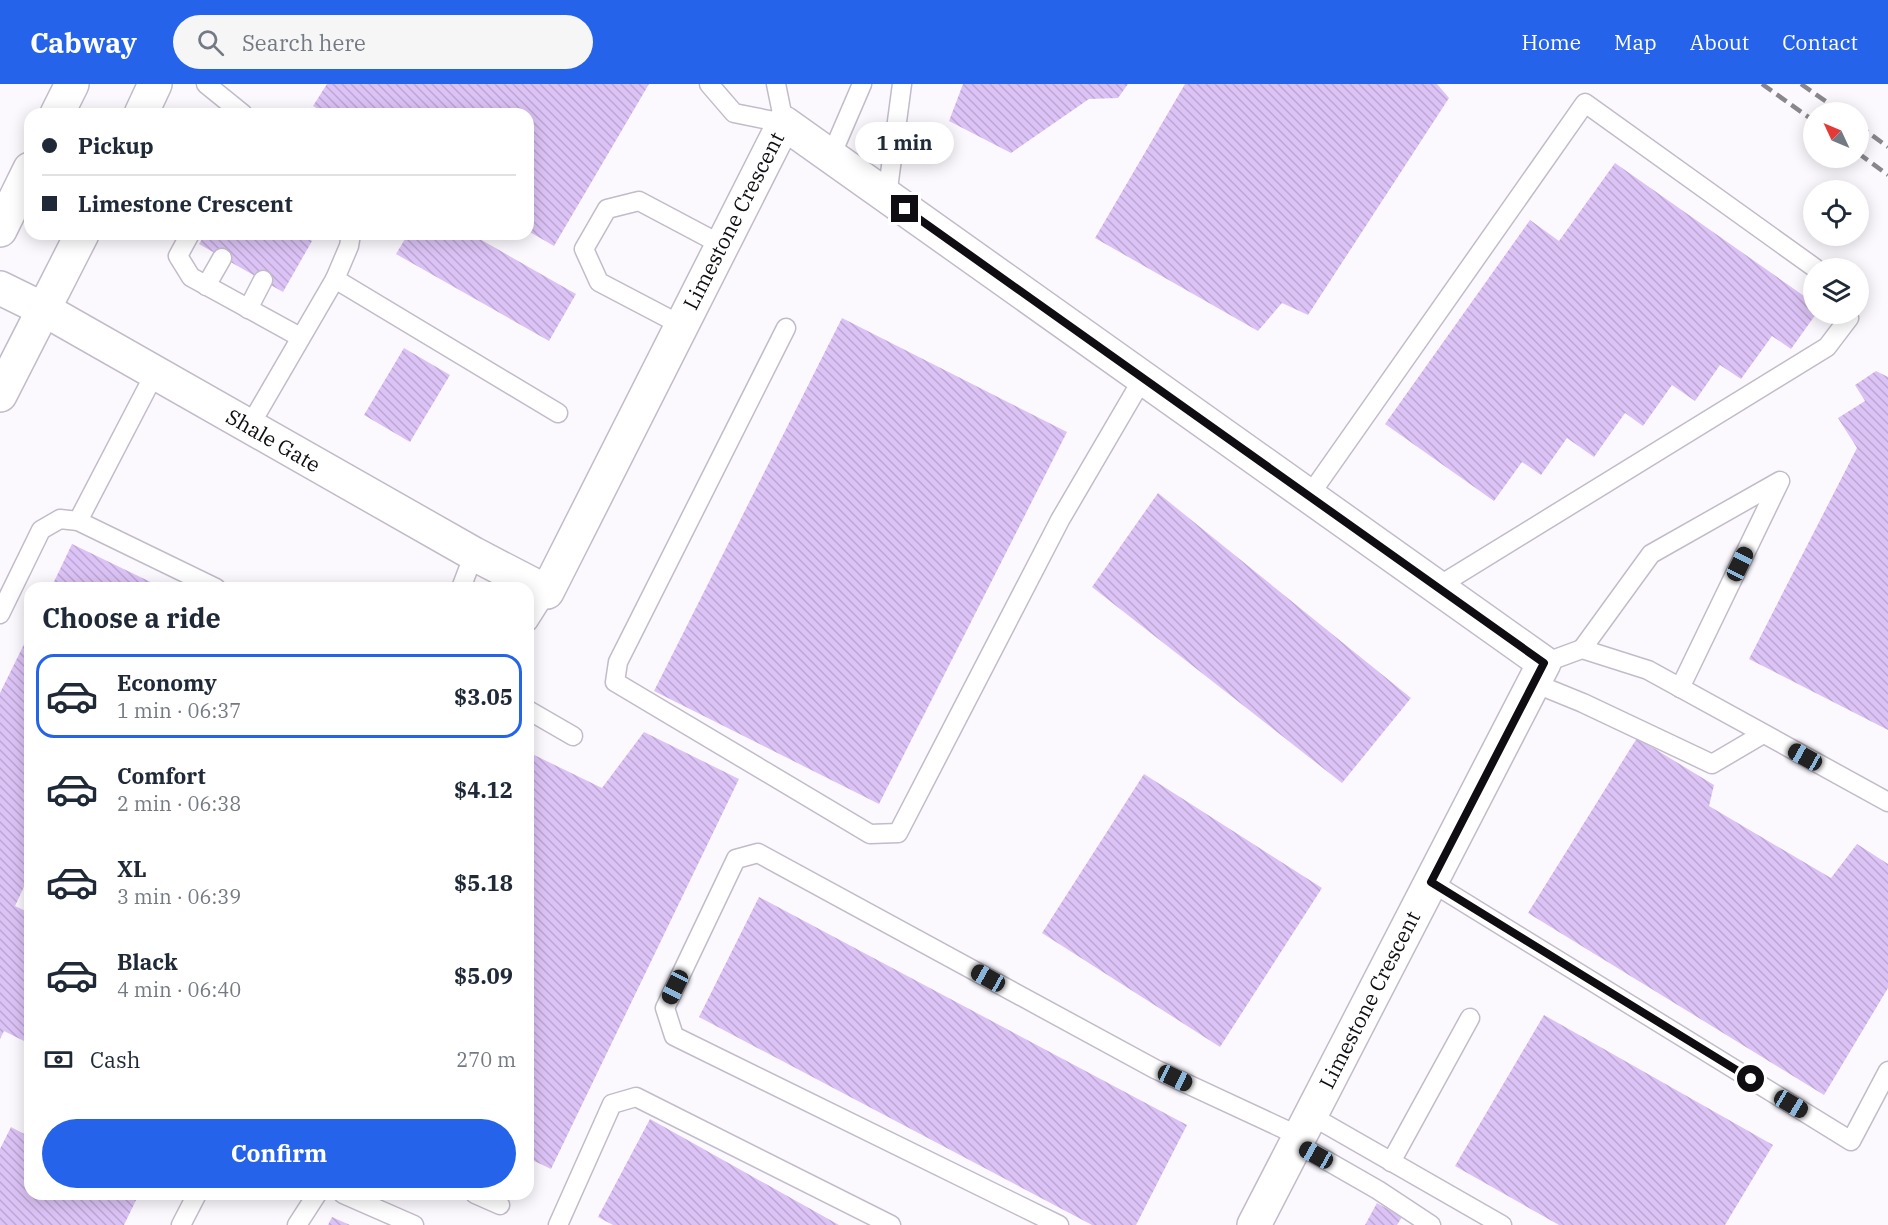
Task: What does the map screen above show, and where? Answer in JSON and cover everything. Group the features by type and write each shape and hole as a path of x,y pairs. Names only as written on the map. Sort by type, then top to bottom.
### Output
{"street":[{"path":"60,108 72,84"},
{"path":"144,108 156,84"},
{"name":"Limestone Crescent","path":"547,592 784,123 1437,587 1539,673 1254,1225"},
{"path":"0,230 24,181"},
{"path":"0,395 79,240"},
{"name":"Shale Gate","path":"0,288 45,310 249,428 528,582"},
{"name":"Shale Gate","path":"534,585 547,592"}],"lane":[{"path":"206,84 236,108"},
{"path":"709,84 734,113 784,123 776,84"},
{"path":"831,156 862,84"},
{"path":"886,196 902,84"},
{"path":"1309,496 1585,103 1803,259"},
{"path":"681,326 599,282 585,249 607,209 639,201 722,245"},
{"path":"187,240 178,256 191,277 300,337"},
{"path":"249,428 335,279 350,240"},
{"path":"206,286 222,258"},
{"path":"335,279 558,413"},
{"path":"248,309 263,280"},
{"path":"1437,587 1827,347 1844,324"},
{"path":"786,327 618,662 615,682 870,834 898,833 1059,520 1143,378"},
{"path":"78,521 155,373"},
{"path":"1680,688 1780,481 1651,554 1582,649 1539,673 1583,703 1712,764 1763,734"},
{"path":"0,614 41,530 60,519 78,521 204,582"},
{"path":"463,582 474,554"},
{"path":"534,613 547,592"},
{"path":"1582,649 1648,670 1888,802"},
{"path":"534,713 573,736"},
{"path":"1059,1225 674,1036 665,1008 736,860 758,853 1155,1069 1302,1131 1391,1162 1502,1225"},
{"path":"1431,882 1851,1141 1888,1071"},
{"path":"1391,1162 1470,1018"},
{"path":"558,1225 612,1104 636,1097 891,1225"},
{"path":"1302,1131 1378,1190 1431,1225"},
{"path":"181,1225 194,1200"},
{"path":"297,1225 313,1200"},
{"path":"356,1200 414,1225"},
{"path":"488,1200 500,1206"}],"building":[{"path":"327,84 649,84 554,246 534,234 534,108 316,108 313,106"},
{"path":"963,84 1128,84 1118,98 1089,99 1011,153 949,121"},
{"path":"1185,84 1437,84 1449,98 1308,315 1282,303 1258,331 1095,238"},
{"path":"1615,163 1803,295 1803,324 1809,324 1791,349 1772,336 1741,379 1720,365 1695,401 1672,385 1643,426 1625,413 1594,457 1567,438 1541,475 1522,462 1494,501 1385,424 1530,220 1559,241"},
{"path":"201,240 312,241 283,292 199,244"},
{"path":"404,240 482,240 576,294 549,341 396,254"},
{"path":"842,318 1067,432 879,804 654,691"},
{"path":"404,348 450,375 410,442 364,415"},
{"path":"1876,371 1888,377 1888,730 1749,659 1857,448 1838,418 1865,401 1855,385"},
{"path":"1158,493 1411,698 1342,783 1092,587"},
{"path":"72,544 151,582 54,582"},
{"path":"24,644 24,887 15,906 24,910 24,1041 4,1031 0,1039 0,693"},
{"path":"644,732 739,779 551,1169 534,1161 534,755 602,788"},
{"path":"1637,738 1714,785 1709,806 1831,878 1857,844 1888,864 1888,988 1824,1095 1528,913"},
{"path":"1144,774 1322,888 1220,1047 1042,933"},
{"path":"759,897 1187,1125 1136,1225 1092,1225 699,1017"},
{"path":"1544,1015 1773,1145 1725,1225 1559,1225 1455,1166"},
{"path":"650,1119 839,1225 613,1225 598,1217"},
{"path":"11,1127 24,1134 24,1200 136,1200 124,1225 0,1225 0,1149"},
{"path":"1377,1203 1402,1217 1397,1225 1365,1225"},
{"path":"332,1217 350,1225 328,1225"}],"railway":[{"path":"1762,84 1803,113"},
{"path":"1801,84 1827,102"},
{"path":"1869,133 1888,147"},
{"path":"1869,161 1888,175"}],"route":[{"path":"905,209 1544,663 1431,882 1751,1079"}]}
